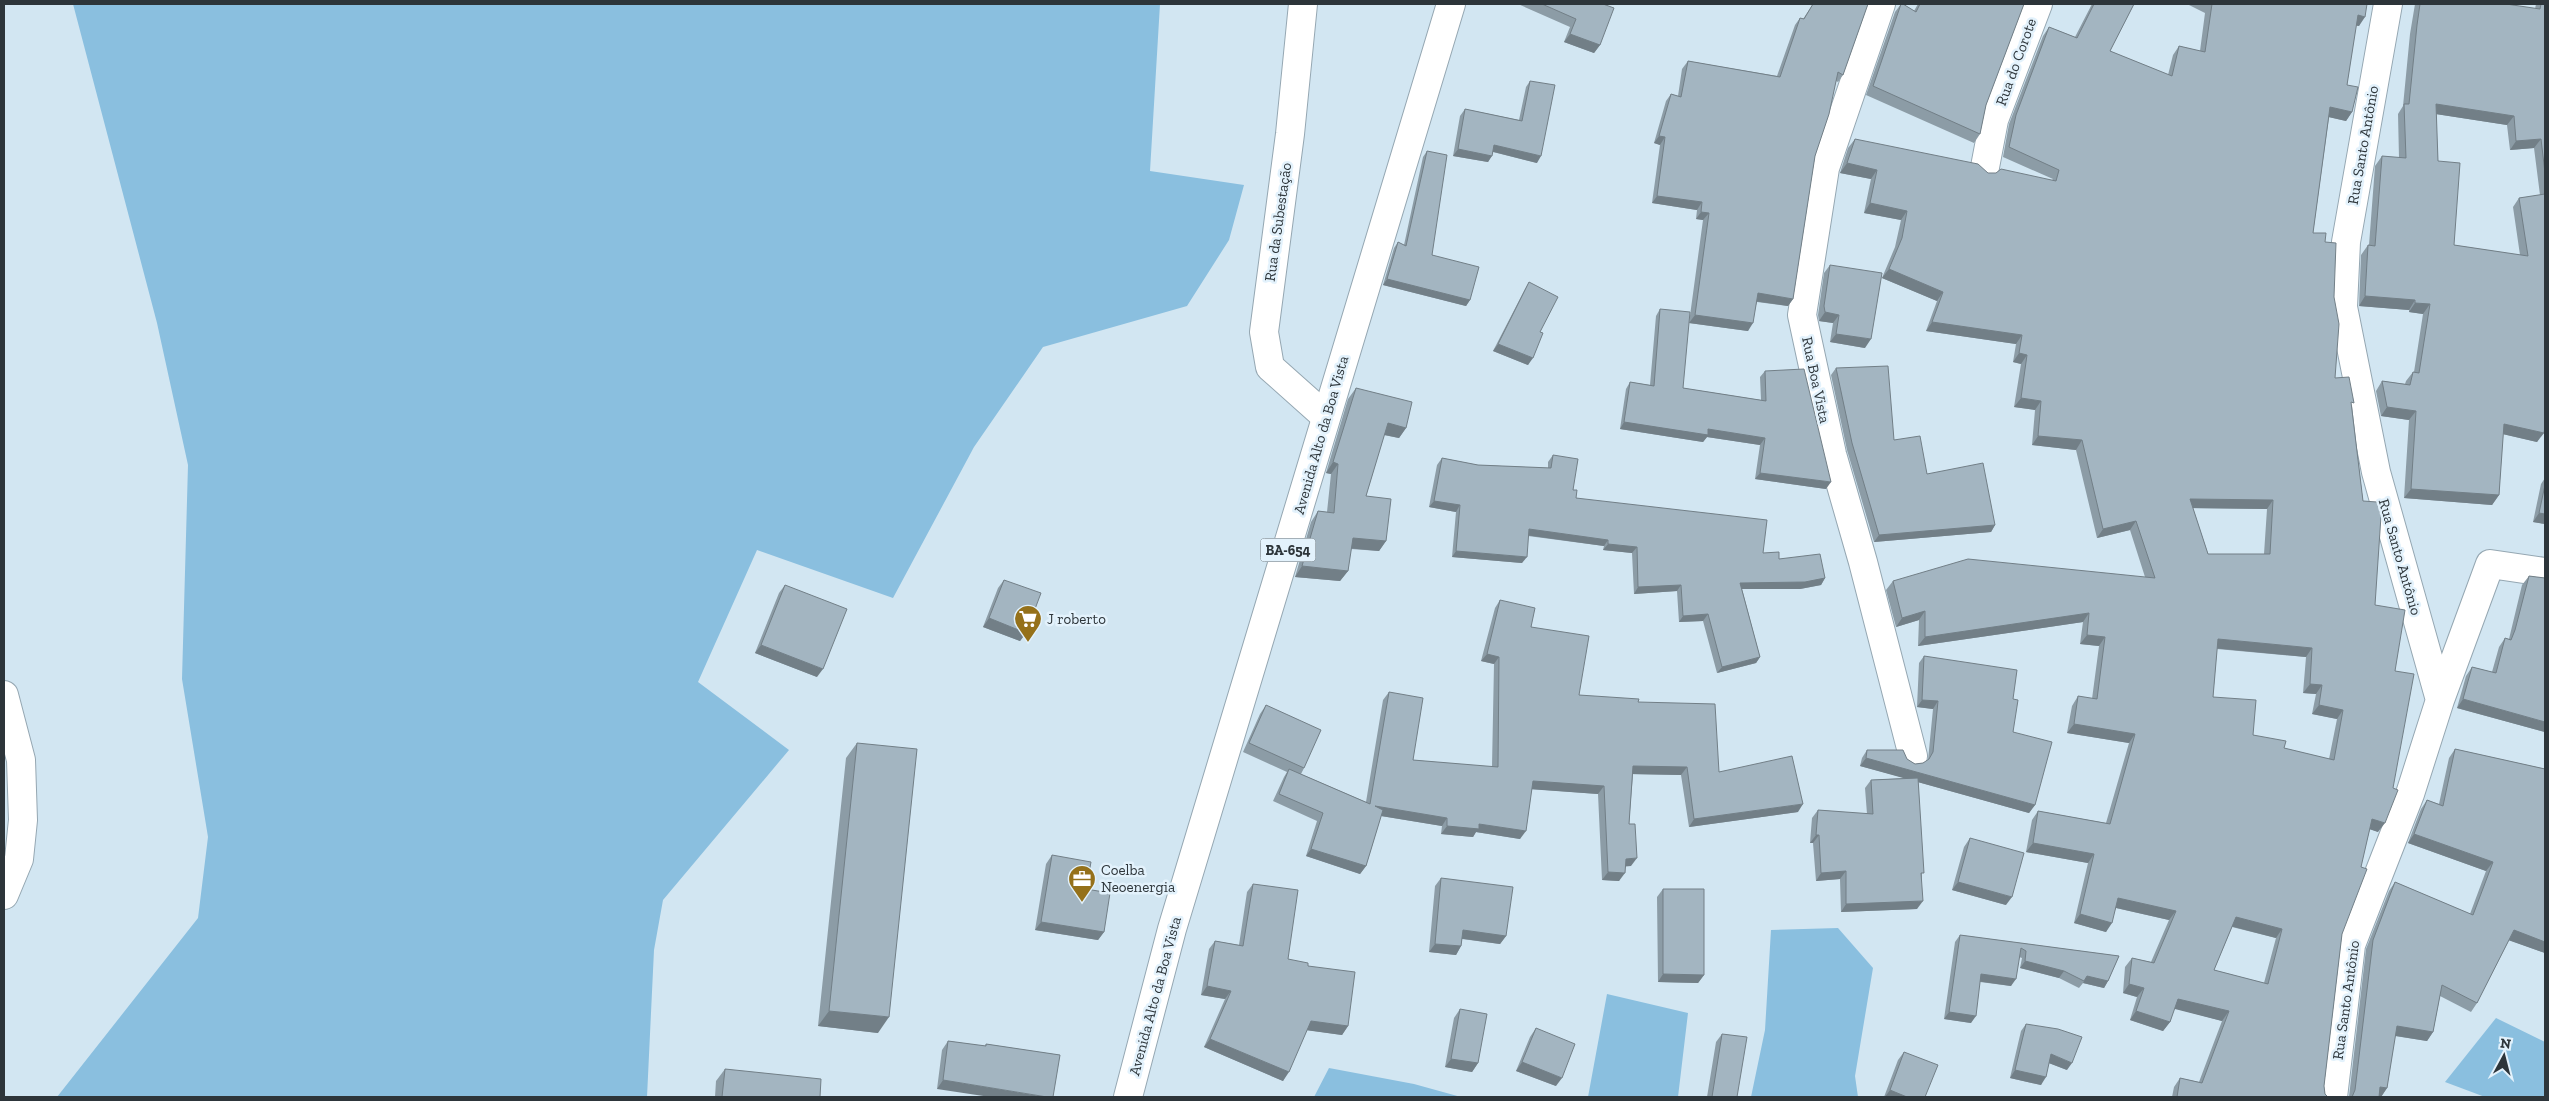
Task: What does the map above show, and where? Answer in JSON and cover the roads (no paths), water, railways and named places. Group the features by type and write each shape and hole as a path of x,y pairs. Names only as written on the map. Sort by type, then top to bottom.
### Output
{"street":[{"name":"Rua da Subestação","path":"1304,4 1290,134 1264,332 1270,367 1325,416"},
{"name":"Avenida Alto da Boa Vista","path":"1128,1097 1172,929 1283,567 1325,416 1451,4"},
{"name":"Rua Boa Vista","path":"1881,4 1825,168 1802,315 1832,454 1863,562 1913,756"},
{"name":"Rua do Corote","path":"1985,167 1994,120 2038,4"},
{"name":"Rua Santo Antônio","path":"2333,1097 2351,945 2410,794 2440,700 2376,472 2343,307 2346,242 2388,4"},
{"path":"2440,700 2490,564 2545,572"},
{"path":"4,695 21,760 23,820 18,859 4,896"}],"place":[{"name":"J roberto","path":"1028,643"},
{"name":"Coelba Neoenergia","path":"1082,903"}]}
